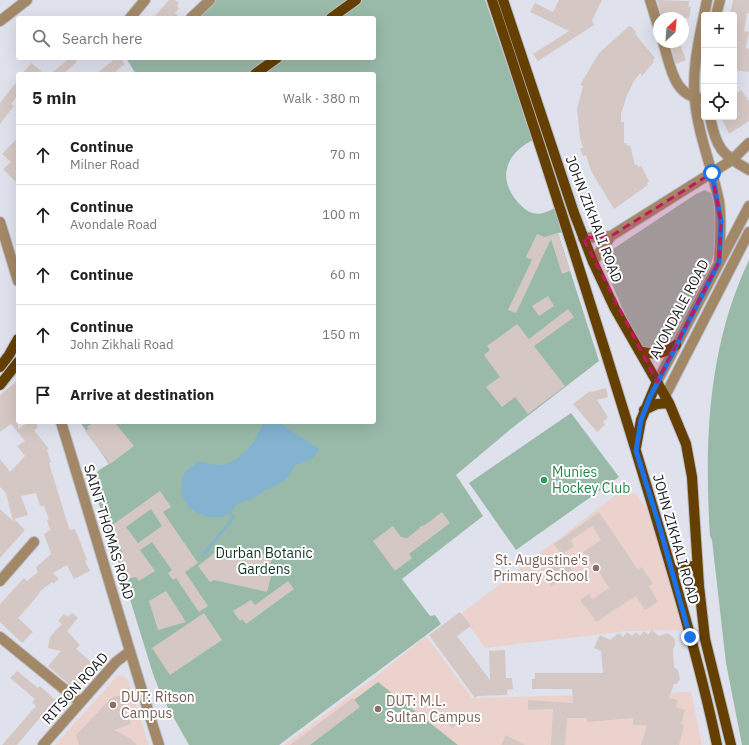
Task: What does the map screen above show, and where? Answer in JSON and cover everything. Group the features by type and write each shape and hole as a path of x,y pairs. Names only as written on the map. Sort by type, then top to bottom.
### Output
{"main road":[{"path":"334,16 356,0"},
{"name":"JOHN ZIKHALI ROAD","path":"492,0 589,295 672,571 704,687 717,745"},
{"name":"JOHN ZIKHALI ROAD","path":"503,0 583,238 593,262 680,426 689,458 694,500 697,565 705,639 731,745"},
{"path":"258,72 274,60"},
{"path":"0,367 16,343"},
{"path":"639,351 657,355 676,345"},
{"path":"0,385 16,365"},
{"path":"636,451 644,410 657,382"},
{"path":"644,410 667,400"},
{"path":"672,571 697,565"}],"street":[{"path":"0,21 27,0"},
{"path":"132,16 145,0"},
{"path":"193,16 210,0"},
{"path":"650,0 654,12"},
{"path":"707,0 695,72 702,139 712,173 721,222 719,262"},
{"path":"717,12 720,0"},
{"path":"665,48 680,89 699,99"},
{"path":"711,120 718,147 732,160 749,170"},
{"path":"593,262 611,236 732,160 749,143"},
{"name":"AVONDALE ROAD","path":"657,382 749,206"},
{"path":"0,222 16,274"},
{"name":"AVONDALE ROAD","path":"667,400 749,232"},
{"path":"583,238 611,236"},
{"name":"SAINT THOMAS ROAD","path":"61,424 108,572 129,652 159,745"},
{"path":"0,581 34,542"},
{"path":"0,637 80,702"},
{"name":"RITSON ROAD","path":"43,745 116,662 129,652"}],"highlighted area":[{"path":"712,173 721,222 719,262 657,382 583,238 611,236"}],"shaded area":[{"name":"St. Augustine's Primary School","path":"622,490 637,495 660,528 688,630 627,631 485,648 461,614"},
{"path":"426,636 472,698 691,692 702,745 284,745 379,674"},
{"name":"DUT: Ritson Campus","path":"117,676 123,676 128,680 149,745 55,745"}],"green space":[{"name":"Durban Botanic Gardens","path":"213,0 485,0 533,140 524,145 511,158 506,174 507,182 510,191 516,200 528,211 540,214 557,207 564,232 558,233 599,361 512,428 456,475 483,516 402,579 430,616 435,615 441,624 279,745 189,745 162,697 153,674 91,480 99,470 109,464 81,424 376,424 376,72 135,72 127,60 376,60 376,16 195,16"},
{"path":"705,190 713,194 717,218 716,243 710,268 673,343 661,350 648,350 636,336 629,323 601,257 696,194"},
{"path":"749,260 749,745 742,745 726,663 712,540 710,536 708,465 712,395 717,360 735,293"},
{"name":"Munies Hockey Club","path":"571,413 619,477 516,550 469,483"},
{"name":"DUT: M.L. Sultan Campus","path":"378,682 458,745 293,745"}],"water":[{"path":"263,424 281,424 319,449 312,459 295,465 287,479 251,499 238,504 225,516 217,518 205,516 194,511 185,503 182,492 184,473 199,461 216,465 226,464 237,459 252,445"}],"building":[{"path":"169,0 175,0 179,3 177,6 179,8 175,13 178,16 155,16"},
{"path":"559,0 602,0 592,20 594,25 538,61 533,54 569,31 530,12 535,3 553,12"},
{"path":"657,0 690,1 688,6 691,7 689,18 689,12 660,12"},
{"path":"733,0 749,0 749,13 747,13 744,31 749,32 746,48 749,49 749,72 737,70 737,12 731,12"},
{"path":"629,26 632,27 640,40 655,58 653,60 654,62 642,76 640,73 634,81 627,95 621,114 621,122 624,122 624,143 626,143 627,146 630,145 635,165 637,164 638,167 641,166 649,181 647,183 648,185 614,209 591,171 586,155 583,156 580,148 583,148 580,138 577,109 583,86 580,85 599,53"},
{"path":"671,48 682,48 686,60 676,64"},
{"path":"68,60 76,60 77,62 65,72 52,72"},
{"path":"114,60 122,60 125,64 117,72 98,72"},
{"path":"31,63 42,72 24,72"},
{"path":"16,83 16,98 11,104 14,106 0,124 0,103"},
{"path":"741,90 749,101 749,121 729,134 722,120 737,120 737,93"},
{"path":"16,139 16,182 3,169 11,162 2,154"},
{"path":"558,233 570,271 562,274 551,239 516,313 508,310 532,260 526,257 537,234 544,237"},
{"path":"548,296 554,306 539,316 532,306"},
{"path":"568,309 574,317 534,346 565,386 528,414 515,397 502,407 486,387 500,377 484,355 490,350 487,346 517,324 529,339"},
{"path":"16,382 16,424 18,424 18,429 25,424 36,424 38,427 34,430 49,449 47,450 51,462 49,463 68,525 70,530 75,529 87,560 85,561 90,571 74,579 67,565 53,573 59,579 53,584 52,582 39,592 40,593 18,618 33,632 22,643 0,622 0,604 24,578 27,581 38,572 36,567 51,554 44,534 50,530 47,520 49,519 44,506 40,506 36,493 21,496 28,515 14,519 25,530 0,558 0,509 13,521 6,493 0,487 0,459 10,472 25,456 17,446 25,441 11,424 0,432 0,395"},
{"path":"606,388 608,397 597,400 608,417 603,422 605,425 597,432 573,404 590,391"},
{"path":"91,424 116,424 134,446 110,464 85,431 89,429 87,427"},
{"path":"160,491 171,507 163,512 198,563 185,572 208,606 199,612 176,578 173,580 168,573 172,570 152,542 140,550 155,571 139,581 136,577 126,579 124,572 128,571 118,557 123,553 108,528","holes":["151,509 162,526 138,543 126,527"]},
{"path":"442,512 450,523 409,554 412,558 395,571 373,541 393,526 401,537 407,538 420,528 419,527 425,525"},
{"path":"599,512 638,570 642,567 653,584 649,586 658,602 645,610 636,596 596,622 580,600 589,594 592,599 609,588 599,572 597,573 583,552 601,540 592,526 571,540 574,546 562,555 554,544"},
{"path":"221,548 246,557 247,553 256,556 257,553 273,556 270,565 274,565 267,592 214,580 210,582 198,566"},
{"path":"560,552 576,576 567,582 564,577 552,586 547,579 554,574 546,562"},
{"path":"288,581 294,589 246,624 242,619 240,621 233,611 251,600 255,605"},
{"path":"166,591 186,622 158,630 149,601"},
{"path":"460,612 471,626 457,636 490,680 489,651 505,650 506,678 512,678 513,689 507,690 507,695 478,696 475,698 429,635"},
{"path":"72,613 78,618 67,631 80,645 76,649 96,666 91,672 91,675 77,688 75,686 73,688 48,666 61,651 48,648 50,637 62,624 58,621 64,614 68,617"},
{"path":"204,613 222,640 170,675 152,648"},
{"path":"652,630 659,636 668,633 675,639 675,646 673,649 674,667 678,670 680,679 677,684 674,684 669,698 678,700 676,707 685,710 681,724 684,725 679,745 641,745 647,725 633,725 633,718 587,722 587,718 567,718 565,745 551,745 553,709 528,710 528,700 573,703 572,689 532,689 532,679 535,679 535,673 603,673 601,651 594,648 600,635 610,640 619,633 623,637 627,632 632,636 636,632 640,636 644,631 648,635"},
{"path":"17,671 38,688 40,686 61,705 49,718 44,713 17,745 2,745 36,706 32,702 35,699 10,678"},
{"path":"121,695 131,724 114,730 130,738 137,745 79,745 76,735 111,698"},
{"path":"353,698 360,707 310,745 290,745"},
{"path":"449,713 459,720 453,728 443,721"},
{"path":"506,735 525,745 501,745"}],"waterway":[{"path":"202,556 231,521 233,517 231,513"}],"place":[{"name":"Munies Hockey Club","path":"544,480"},
{"name":"St. Augustine's Primary School","path":"596,568"},
{"name":"DUT: Ritson Campus","path":"113,705"},
{"name":"DUT: M.L. Sultan Campus","path":"378,709"}],"route":[{"path":"690,637 660,528 636,451 644,410 719,262 721,222 719,202 712,173"}]}
